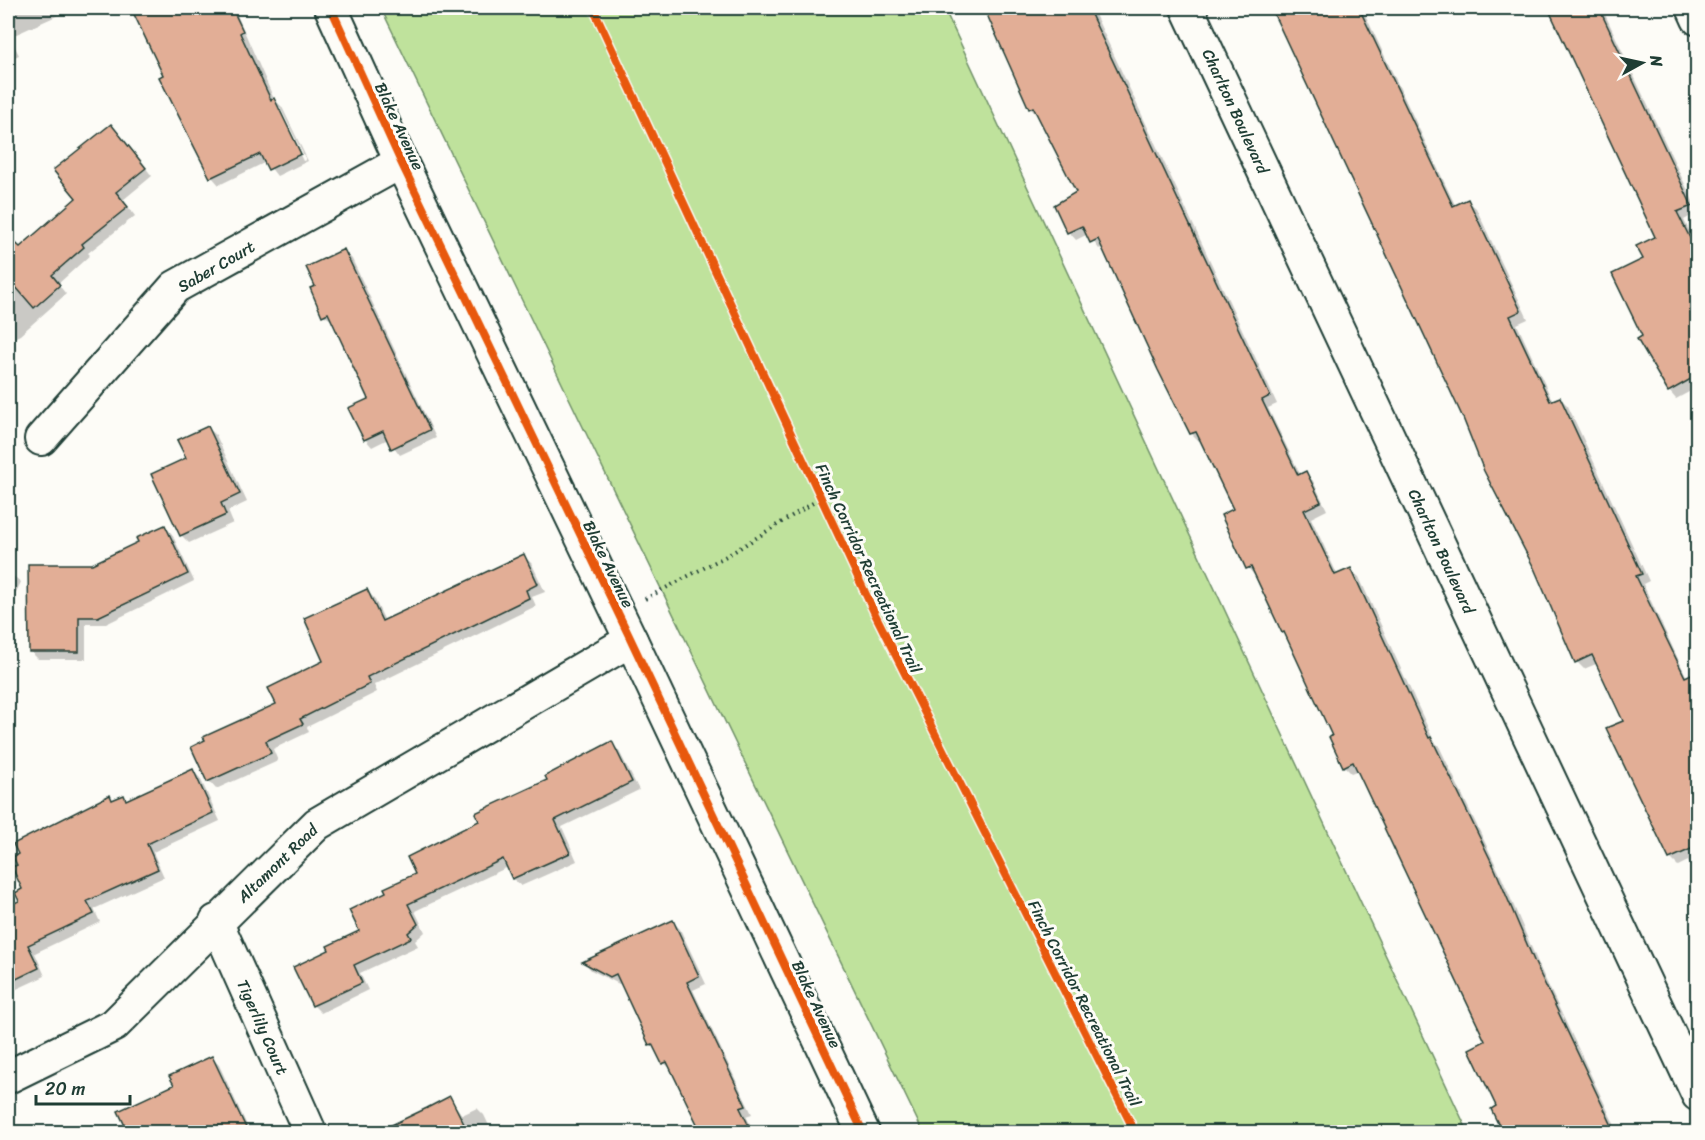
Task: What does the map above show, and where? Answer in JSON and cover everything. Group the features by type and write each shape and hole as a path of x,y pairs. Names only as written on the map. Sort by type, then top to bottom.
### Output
{"street":[{"name":"Blake Avenue","path":"331,8 863,1132"},
{"name":"Charlton Boulevard","path":"1187,8 1698,1095"},
{"path":"1693,8 1698,19"},
{"name":"Saber Court","path":"41,439 176,287 402,162"},
{"name":"Altamont Road","path":"8,1077 114,1025 216,921 317,824 631,640"},
{"name":"Tigerlily Court","path":"216,921 310,1132"}],"path":[{"path":"637,604 730,554 821,498"}],"green space":[{"path":"381,8 944,8 1468,1132 923,1132"}],"building":[{"path":"131,8 232,8 243,31 240,33 271,100 274,98 301,154 268,170 260,154 210,178 159,77 163,75"},
{"path":"984,8 1088,8 1270,396 1262,400 1298,475 1306,471 1321,502 1304,510 1335,575 1351,568 1429,738 1431,737 1495,869 1535,963 1615,1132 1502,1132 1491,1109 1496,1106 1469,1049 1485,1041 1353,762 1343,767 1329,737 1332,736 1284,632 1282,633 1251,567 1246,569 1221,515 1233,509 1196,432 1190,434 1158,370 1098,239 1090,243 1082,226 1067,233 1054,205 1076,192 1033,107 1029,109"},
{"path":"1271,8 1359,8 1453,206 1468,199 1521,311 1510,316 1550,401 1560,397 1642,574 1636,576 1685,677 1698,671 1698,846 1669,859 1606,728 1623,721 1592,655 1575,663 1534,568 1484,471 1463,418"},
{"path":"1548,8 1599,8 1692,206 1677,212 1698,254 1698,375 1668,392 1637,339 1642,336 1612,274 1643,259 1636,246 1655,237"},
{"path":"111,124 146,168 116,192 128,207 82,244 84,247 52,275 60,285 34,308 8,278 8,236 20,247 76,198 53,170"},
{"path":"344,249 430,430 391,449 383,431 364,440 348,408 368,399 328,313 322,316 310,288 315,286 306,267"},
{"path":"208,426 240,494 221,503 226,515 180,536 151,474 186,458 177,440"},
{"path":"165,525 188,574 98,617 79,617 79,652 29,652 28,564 92,564 138,542 136,538"},
{"path":"524,554 538,584 526,590 529,598 367,677 370,684 300,719 303,724 266,741 271,753 207,782 191,747 205,740 203,737 276,704 268,688 323,661 304,618 367,589 382,621"},
{"path":"612,741 632,782 555,820 570,853 512,879 503,859 408,904 418,924 408,933 411,938 354,965 362,983 312,1006 293,967 329,950 327,946 359,931 349,910 386,892 384,888 415,874 407,857 479,821 475,813 547,780 545,776"},
{"path":"193,769 213,813 147,844 158,869 87,901 94,914 28,945 39,968 8,983 8,900 10,905 19,901 15,893 22,889 12,867 17,865 13,857 18,854 13,844 110,795 112,800 124,795 126,800"},
{"path":"673,920 699,976 687,982 746,1106 740,1108 752,1132 701,1132 667,1062 662,1064 652,1044 649,1045 616,974 610,977 582,962"},
{"path":"212,1056 248,1132 128,1132 118,1111 174,1085 169,1076"},
{"path":"450,1096 468,1132 377,1132 427,1108"}],"cycle path":[{"path":"331,8 401,162 631,640 863,1132"},
{"name":"Finch Corridor Recreational Trail","path":"593,8 875,614 1135,1132"}]}
